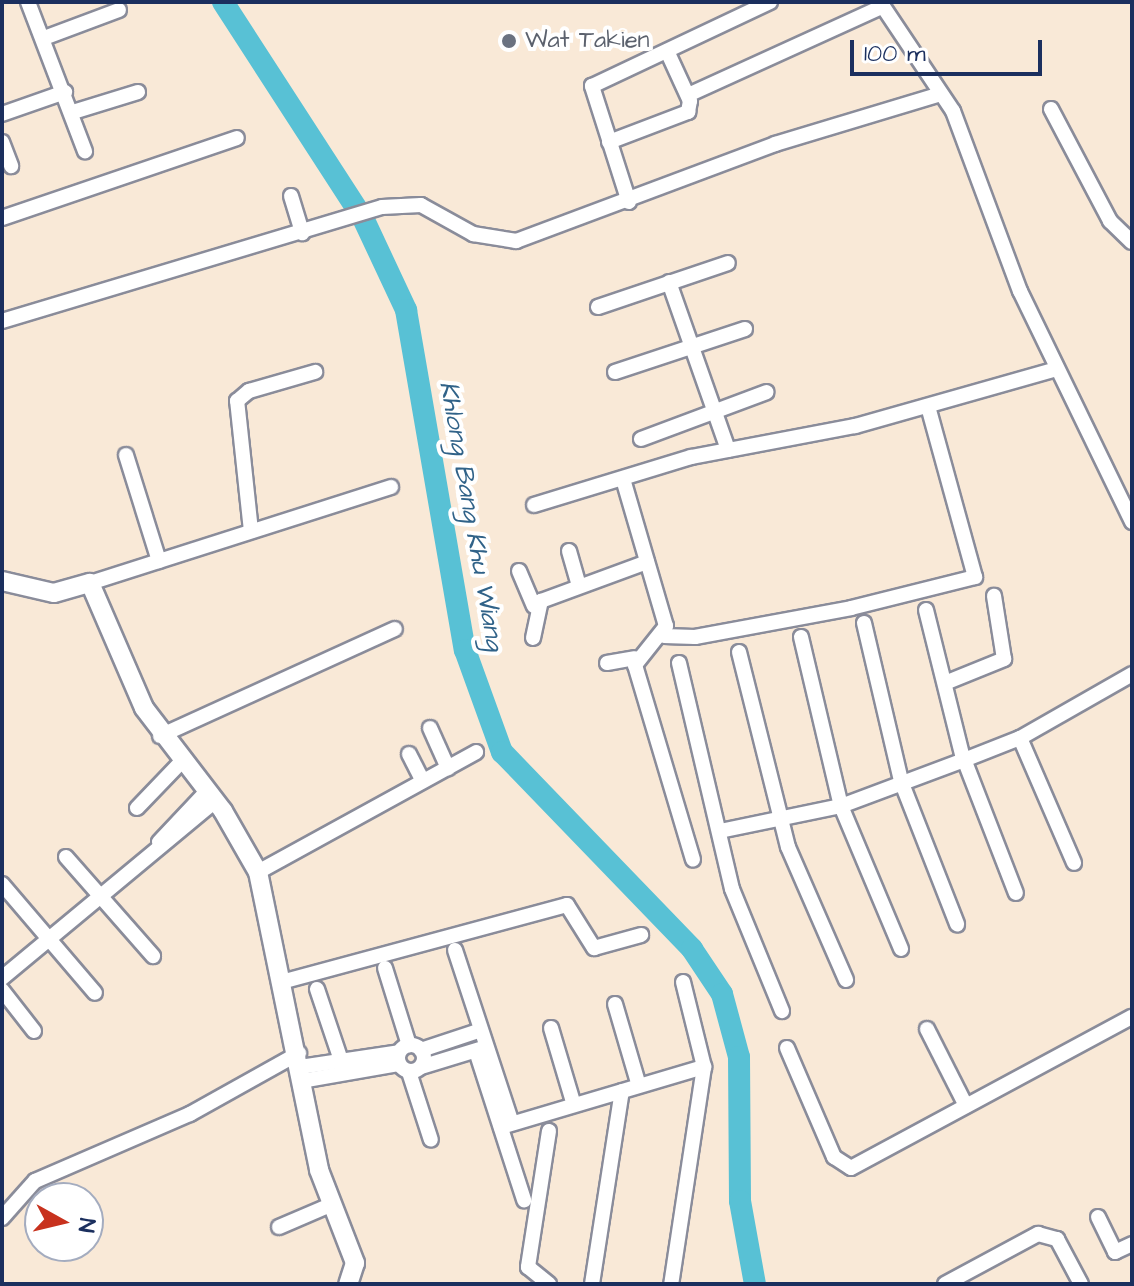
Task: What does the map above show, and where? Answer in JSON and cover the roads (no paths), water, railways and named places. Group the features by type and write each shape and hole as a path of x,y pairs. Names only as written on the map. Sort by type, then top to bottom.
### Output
{"street":[{"path":"28,2 73,112 85,151"},
{"path":"629,202 592,86 770,2"},
{"path":"688,95 882,4 941,94 1056,369 1132,522"},
{"path":"44,38 119,10"},
{"path":"609,142 688,112 688,95 667,51"},
{"path":"2,114 65,92"},
{"path":"73,112 138,92"},
{"path":"2,321 382,207 421,205 473,234 516,241 629,202 775,144 941,94"},
{"path":"1051,109 1110,221 1132,242"},
{"path":"2,218 237,138"},
{"path":"2,142 11,166"},
{"path":"291,196 302,233"},
{"path":"598,307 728,263"},
{"path":"669,282 728,450"},
{"path":"615,372 745,329"},
{"path":"534,505 728,450 928,406 1056,369"},
{"path":"251,531 237,401 249,391 315,372"},
{"path":"641,439 767,392"},
{"path":"607,663 635,658 664,636 835,611 975,577 928,406"},
{"path":"126,455 159,561"},
{"path":"623,479 664,636"},
{"path":"2,581 54,593 391,487"},
{"path":"569,551 579,586"},
{"path":"534,606 647,562"},
{"path":"519,571 534,606 533,638"},
{"path":"90,583 160,736 211,796 258,872 285,981 328,1206 355,1263 348,1284"},
{"path":"945,683 1004,659 994,596"},
{"path":"926,610 964,760 1016,893"},
{"path":"864,623 901,781 957,924"},
{"path":"160,736 395,629"},
{"path":"801,637 841,806 901,949"},
{"path":"739,652 782,821 846,980"},
{"path":"635,658 679,830 693,860"},
{"path":"679,663 732,889 782,1011"},
{"path":"720,831 782,821 841,806 964,760 1020,738 1132,674"},
{"path":"430,728 448,768"},
{"path":"1020,738 1074,863"},
{"path":"258,872 476,752"},
{"path":"409,754 423,781"},
{"path":"137,808 182,761"},
{"path":"2,978 211,796"},
{"path":"66,857 153,956"},
{"path":"2,884 95,993"},
{"path":"285,981 567,905 594,948 641,935"},
{"path":"455,950 481,1030 481,1049 507,1125 524,1200"},
{"path":"385,968 431,1140"},
{"path":"671,1284 704,1067 683,982"},
{"path":"317,989 343,1067"},
{"path":"2,990 34,1031"},
{"path":"615,1004 639,1086"},
{"path":"787,1048 844,1167 1132,1017"},
{"path":"551,1028 574,1105"},
{"path":"927,1029 966,1106"},
{"path":"410,1058 481,1030"},
{"path":"2,1218 35,1181 300,1067 343,1067 481,1049"},
{"path":"507,1125 704,1067"},
{"path":"592,1284 622,1091"},
{"path":"549,1131 528,1267 549,1284"},
{"path":"279,1227 328,1206"},
{"path":"1098,1217 1115,1252 1132,1244"},
{"path":"945,1284 1038,1234 1057,1239 1081,1284"}],"waterway":[{"name":"Khlong Bang Khu Wiang","path":"223,2 363,218 406,310 465,650 502,752 692,949 722,994 739,1057 740,1201 755,1284"}],"place":[{"name":"Wat Takien","path":"509,41"}]}
